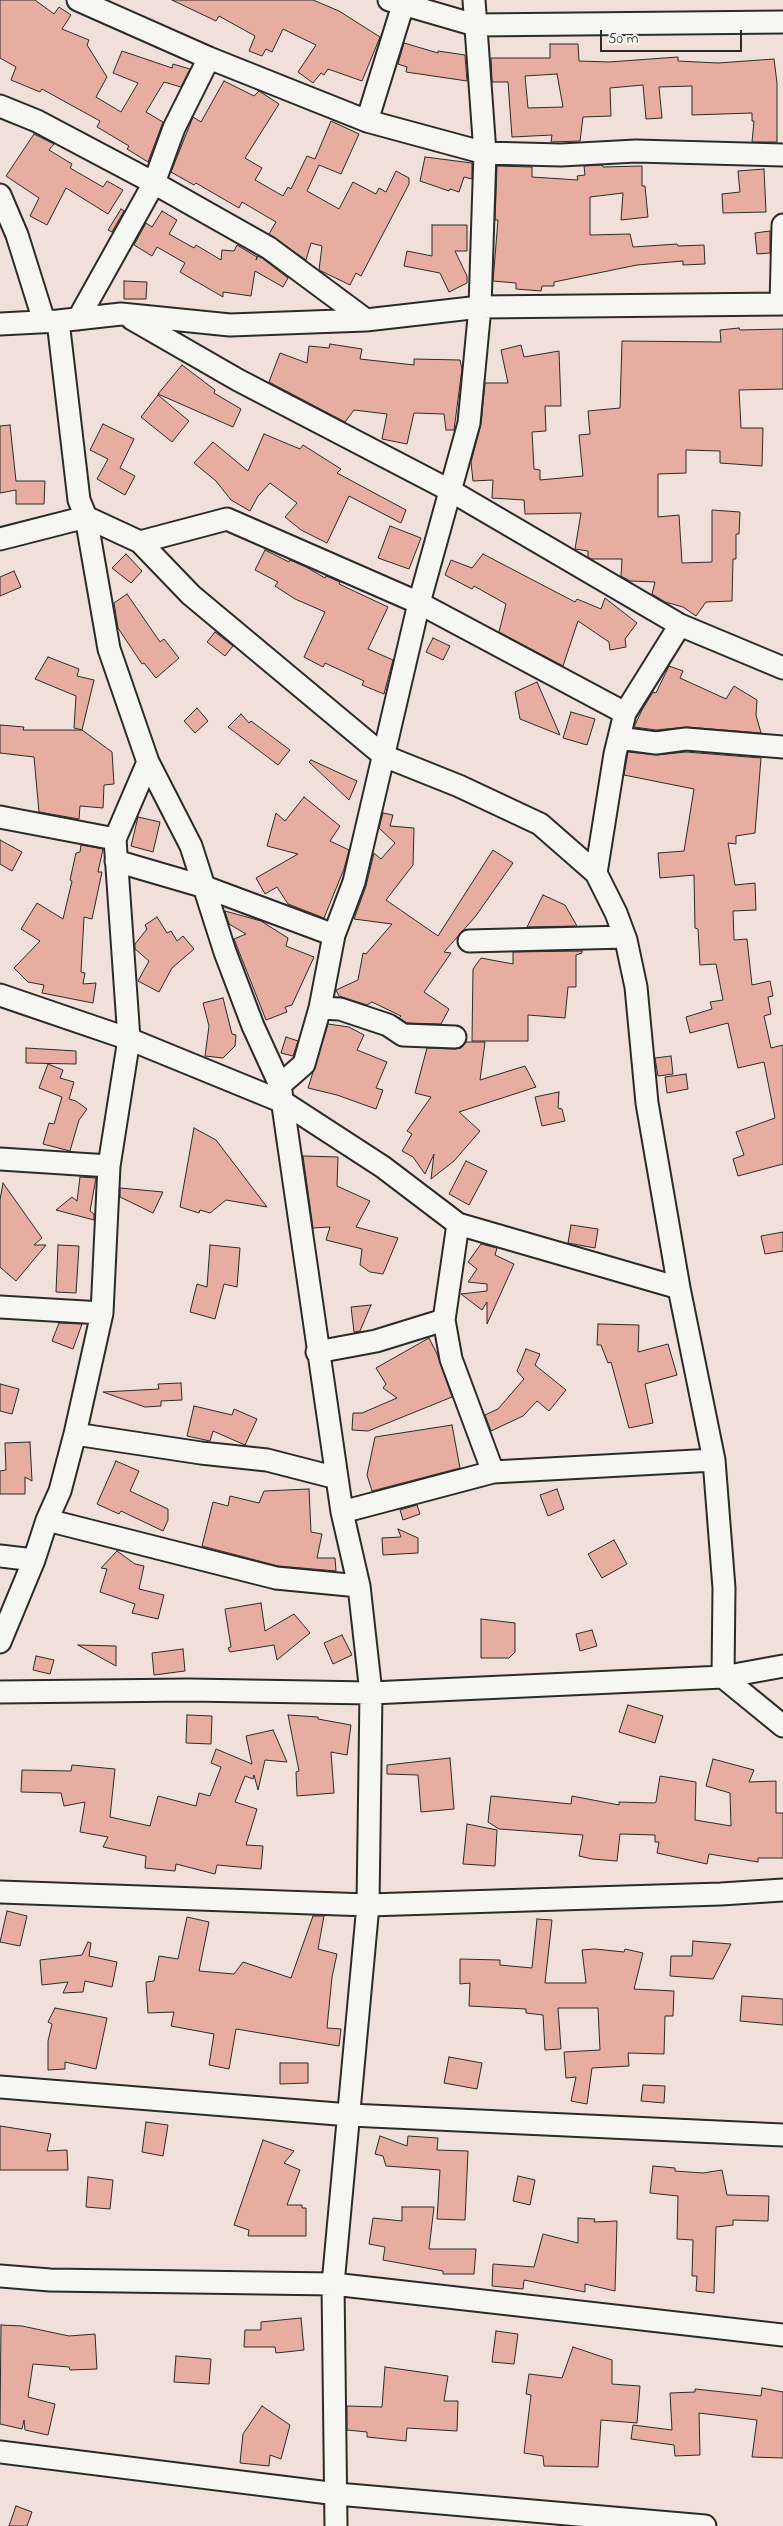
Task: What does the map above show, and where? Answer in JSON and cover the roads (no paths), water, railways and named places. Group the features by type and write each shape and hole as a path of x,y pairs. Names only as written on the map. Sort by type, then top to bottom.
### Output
{"street":[{"path":"78,0 209,58 366,121 485,153 561,155 636,151 783,155"},
{"path":"282,1093 304,1064 320,1008 334,935 354,882 419,603 469,423 480,307 485,153 474,0"},
{"path":"366,121 396,2 475,25 783,22"},
{"path":"60,320 154,183 174,128 209,58"},
{"path":"0,106 37,122 154,183 269,248 366,320"},
{"path":"0,195 18,236 60,320 79,500 86,517 109,649 148,762 170,809 181,825 205,887 225,952 253,1026 282,1093 317,1352 342,1512 359,1586 371,1693 368,1905 333,2284 336,2526"},
{"path":"0,324 121,314 230,325 366,320 480,307 782,304 783,225"},
{"path":"121,314 238,380 451,491 680,625 783,668"},
{"path":"0,540 86,517 140,542 191,595 384,756 459,786 540,824 596,873 616,913 625,937 636,987 647,1104 679,1288 714,1460 724,1588 723,1677"},
{"path":"140,542 227,519 419,603 625,713"},
{"path":"596,873 618,738 625,713 680,625"},
{"path":"618,738 656,744 686,739 783,747"},
{"path":"0,1642 60,1491 76,1434 102,1313 109,1166 129,1040 115,839 148,762"},
{"path":"0,817 115,839"},
{"path":"116,862 205,887 334,935"},
{"path":"469,941 625,937"},
{"path":"0,995 282,1093 458,1224 679,1288"},
{"path":"320,1008 340,1009 388,1025 403,1036 456,1037"},
{"path":"0,1159 109,1166"},
{"path":"458,1224 444,1320 451,1359 494,1472"},
{"path":"0,1306 102,1313"},
{"path":"317,1352 376,1341 444,1320"},
{"path":"76,1434 201,1453 267,1460 337,1478"},
{"path":"342,1512 494,1472 714,1460"},
{"path":"47,1520 276,1578 359,1586"},
{"path":"0,1556 34,1560"},
{"path":"0,1692 189,1690 371,1693 723,1677 783,1666"},
{"path":"723,1677 783,1726"},
{"path":"0,1892 368,1905 721,1894 783,1890"},
{"path":"0,2087 350,2115 783,2135"},
{"path":"0,2276 50,2280 333,2284 783,2335"},
{"path":"0,2452 336,2494 705,2526"}]}
